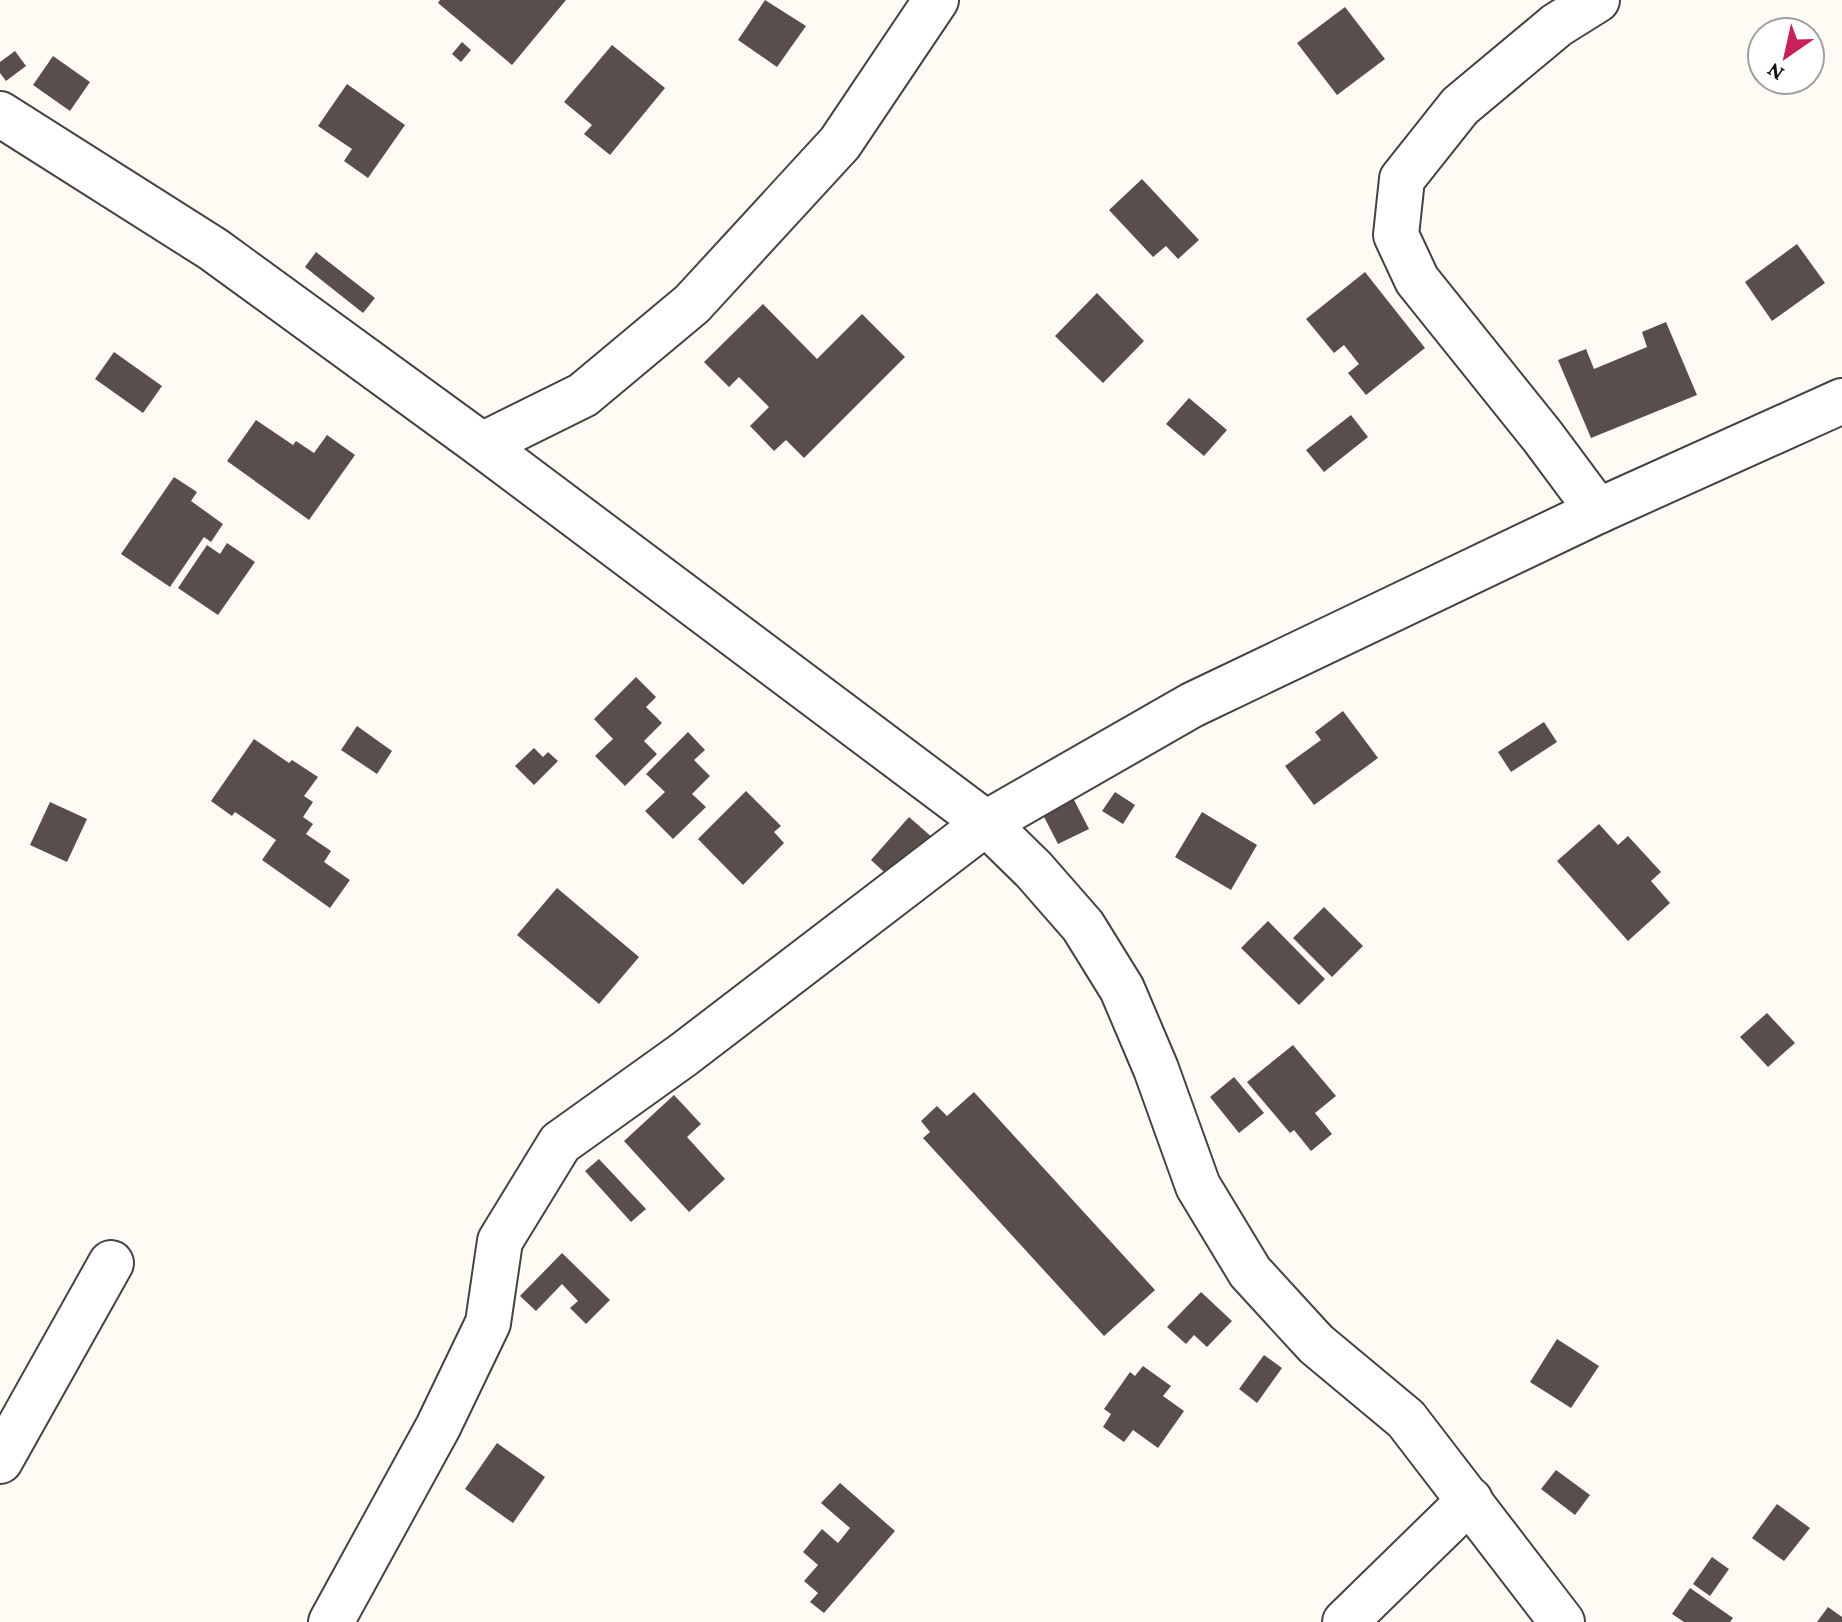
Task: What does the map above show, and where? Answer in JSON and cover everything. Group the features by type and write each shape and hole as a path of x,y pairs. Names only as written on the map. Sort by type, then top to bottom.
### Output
{"street":[{"path":"482,445 583,395 692,304 840,143 936,0"},
{"path":"1597,0 1557,25 1460,106 1402,179 1396,235 1417,280 1598,511"},
{"path":"0,114 213,249 482,445 986,823 1034,870 1083,926 1122,989 1156,1069 1198,1186 1250,1272 1316,1344 1406,1419 1562,1622"},
{"path":"331,1622 438,1427 488,1323 500,1241 560,1143 683,1055 986,823 1192,705 1598,511 1842,401"},
{"path":"0,1461 111,1263"},
{"path":"1345,1622 1470,1500"}],"building":[{"path":"440,0 566,0 512,65 438,3"},
{"path":"765,0 806,26 777,67 738,40"},
{"path":"1345,7 1385,59 1337,95 1297,43"},
{"path":"462,42 471,50 461,62 452,54"},
{"path":"612,45 665,88 610,155 584,134 592,125 564,102"},
{"path":"15,51 26,66 6,81 0,73 0,62"},
{"path":"53,56 90,82 70,111 33,85"},
{"path":"347,84 405,125 368,178 344,161 352,149 318,126"},
{"path":"1142,179 1199,240 1178,259 1166,246 1153,257 1109,210"},
{"path":"1797,244 1825,283 1772,321 1745,282"},
{"path":"316,252 375,298 363,313 305,267"},
{"path":"1365,272 1425,348 1366,395 1348,373 1359,364 1344,345 1334,353 1306,319"},
{"path":"1097,293 1144,341 1103,383 1055,336"},
{"path":"763,304 817,359 862,314 905,357 804,458 786,440 774,451 750,426 769,407 739,377 729,387 704,362"},
{"path":"1666,322 1697,395 1591,438 1558,360 1586,349 1594,369 1647,347 1642,332"},
{"path":"114,352 162,386 143,413 95,379"},
{"path":"1189,398 1227,430 1204,456 1166,424"},
{"path":"1351,415 1368,437 1324,472 1306,450"},
{"path":"256,420 293,445 296,441 314,453 327,435 355,455 309,520 227,461"},
{"path":"174,477 197,492 191,501 223,524 211,542 204,537 170,587 121,554"},
{"path":"227,543 255,562 218,615 178,588 207,545 220,554"},
{"path":"636,677 656,697 646,707 662,723 644,741 657,754 625,786 595,756 613,739 594,719"},
{"path":"1343,711 1378,758 1314,805 1285,766 1321,740 1315,732"},
{"path":"1544,722 1557,742 1511,772 1498,752"},
{"path":"357,726 392,751 377,774 341,750"},
{"path":"688,732 705,750 694,760 710,776 692,794 706,807 673,839 645,811 665,792 646,774"},
{"path":"254,739 289,763 292,760 318,777 304,796 313,802 303,817 313,824 306,834 331,851 324,862 350,880 330,908 262,860 276,840 235,812 232,816 211,801"},
{"path":"534,748 543,757 548,752 558,761 534,785 515,766"},
{"path":"746,791 781,826 774,832 784,843 743,885 698,839"},
{"path":"1115,792 1135,805 1123,824 1102,811"},
{"path":"1072,796 1089,829 1058,844 1041,811"},
{"path":"50,802 87,819 67,862 30,845"},
{"path":"1202,812 1257,845 1231,890 1175,857"},
{"path":"909,817 933,838 895,882 871,860"},
{"path":"1599,824 1618,845 1628,836 1661,872 1651,881 1670,903 1628,941 1557,861"},
{"path":"557,888 639,957 599,1004 517,935"},
{"path":"1324,907 1363,946 1332,977 1293,938"},
{"path":"1268,921 1325,979 1299,1005 1241,948"},
{"path":"1767,1013 1795,1043 1768,1067 1740,1037"},
{"path":"1293,1045 1336,1096 1315,1113 1332,1134 1311,1151 1294,1130 1290,1133 1247,1082"},
{"path":"1234,1077 1264,1113 1239,1133 1210,1097"},
{"path":"974,1092 1155,1290 1104,1336 923,1138 930,1132 921,1121 937,1106 947,1116"},
{"path":"674,1095 701,1124 687,1137 725,1179 689,1212 624,1141"},
{"path":"599,1159 646,1209 631,1222 585,1171"},
{"path":"562,1253 610,1300 586,1324 570,1308 578,1301 562,1284 536,1311 520,1296"},
{"path":"1201,1292 1232,1321 1207,1347 1194,1335 1186,1344 1167,1327"},
{"path":"1557,1339 1599,1366 1571,1408 1530,1382"},
{"path":"1264,1355 1282,1368 1257,1403 1239,1389"},
{"path":"1143,1366 1171,1386 1163,1396 1184,1411 1158,1448 1133,1430 1124,1442 1103,1427 1111,1414 1104,1409 1130,1372 1135,1376"},
{"path":"497,1443 545,1477 513,1523 465,1489"},
{"path":"1556,1470 1590,1495 1575,1515 1541,1489"},
{"path":"840,1483 895,1531 824,1613 810,1602 818,1593 804,1581 818,1565 803,1552 822,1529 838,1543 850,1528 821,1503"},
{"path":"1777,1504 1810,1528 1784,1561 1752,1538"},
{"path":"1712,1557 1729,1569 1710,1596 1693,1584"},
{"path":"1690,1588 1733,1618 1730,1622 1684,1622 1672,1614"},
{"path":"1828,1607 1842,1617 1842,1622 1817,1622"}]}
